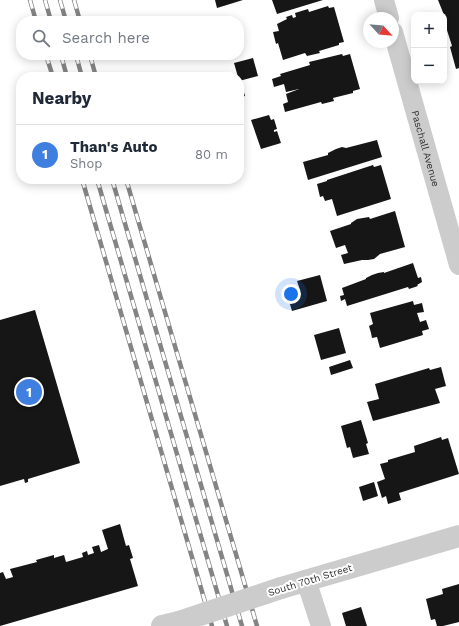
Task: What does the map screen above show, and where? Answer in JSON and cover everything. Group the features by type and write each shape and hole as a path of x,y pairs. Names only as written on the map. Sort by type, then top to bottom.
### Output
{"street":[{"path":"384,0 387,12"},
{"name":"Paschall Avenue","path":"398,48 459,265"},
{"name":"South 70th Street","path":"170,624 306,580 459,536"},
{"path":"306,580 321,626"}],"building":[{"path":"215,0 243,0 217,8"},
{"path":"272,0 323,0 277,14"},
{"path":"438,0 459,0 459,68 456,69 450,47 452,46 447,30 447,12 443,12"},
{"path":"328,6 329,8 334,7 344,42 319,51 320,53 307,56 305,53 283,60 278,43 276,44 273,32 279,31 277,24 287,19 286,17 292,15 293,18 296,17 295,13 308,9 309,12"},
{"path":"342,54 343,56 350,54 360,89 353,91 353,93 333,98 334,101 322,104 321,102 285,112 283,104 288,102 286,94 299,89 286,92 284,84 274,87 272,79 281,76 280,74 310,65 309,62"},
{"path":"253,58 258,76 244,80 244,72 237,72 234,63"},
{"path":"269,115 271,120 274,119 277,129 274,130 274,132 277,131 281,143 261,149 251,120"},
{"path":"377,140 382,157 308,180 303,162 328,155 328,153 342,147 346,148"},
{"path":"373,165 374,167 381,165 391,199 337,216 332,199 325,201 323,196 320,197 317,184"},
{"path":"395,211 405,247 380,254 374,259 344,264 341,255 348,253 345,245 336,248 330,231 351,224 357,219 369,217 370,219"},
{"path":"413,263 418,278 421,277 422,282 417,285 418,286 409,289 408,287 347,306 345,299 341,301 340,296 344,295 342,288 366,279 372,275 384,273"},
{"path":"320,275 327,301 292,311 287,294 300,290 297,281"},
{"path":"413,301 414,305 422,303 424,312 417,313 420,322 426,320 429,329 422,331 423,335 380,348 377,337 372,338 369,326 373,324 370,313"},
{"path":"35,310 80,463 28,479 28,482 25,483 24,479 0,486 0,320"},
{"path":"339,328 346,353 321,360 314,335"},
{"path":"350,360 353,368 331,375 329,367"},
{"path":"441,367 446,386 435,389 440,403 373,421 367,402 379,399 375,384 429,368 430,370"},
{"path":"361,420 368,443 366,444 369,454 353,458 350,447 347,448 341,426"},
{"path":"441,437 442,440 448,438 459,474 399,493 401,500 388,504 386,496 382,498 377,482 385,479 380,464 415,452 414,446"},
{"path":"374,482 378,496 363,501 359,487"},
{"path":"120,524 126,546 129,545 133,558 130,559 138,586 0,626 0,573 3,572 6,579 13,577 10,569 37,562 36,560 54,555 54,558 64,555 66,562 83,557 82,553 87,551 88,555 94,553 92,547 99,545 101,552 108,549 102,530"},
{"path":"459,584 459,622 437,626 435,619 431,620 426,599 443,594 442,589"},
{"path":"361,607 367,626 346,626 342,613"}],"railway":[{"path":"30,0 35,16"},
{"path":"45,0 50,16"},
{"path":"60,0 65,16"},
{"path":"74,0 79,16"},
{"path":"48,60 51,72"},
{"path":"62,60 66,72"},
{"path":"77,60 81,72"},
{"path":"91,60 95,72"},
{"path":"83,184 212,626"},
{"path":"98,184 227,626"},
{"path":"113,184 242,626"},
{"path":"127,184 257,626"}],"place":[{"name":"Than's Auto","path":"29,392"}]}
